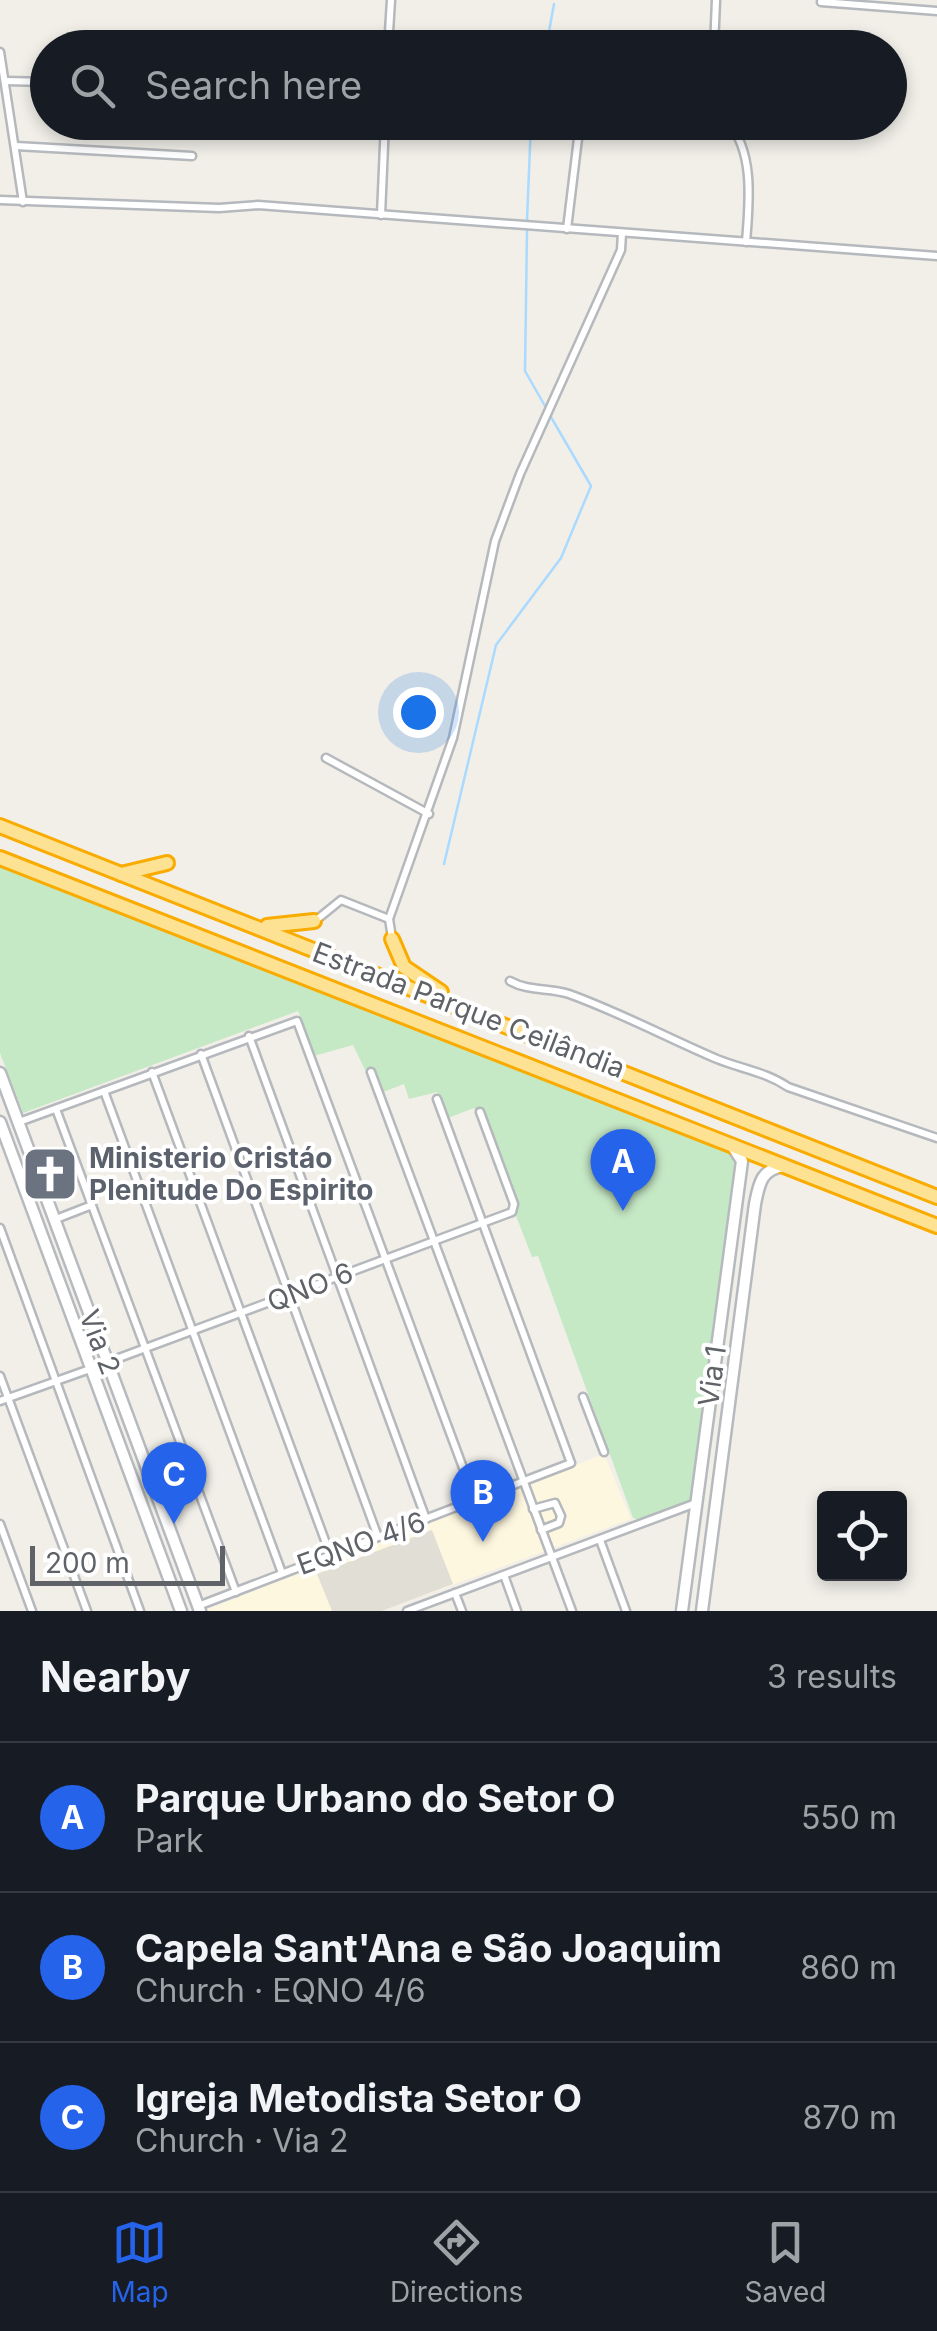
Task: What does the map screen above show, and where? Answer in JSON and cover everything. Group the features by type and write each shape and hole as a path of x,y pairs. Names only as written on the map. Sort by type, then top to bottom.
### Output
{"highway":[{"name":"Estrada Parque Ceilândia","path":"0,826 937,1197"},
{"name":"Estrada Parque Ceilândia","path":"0,858 937,1226"},
{"path":"118,874 167,863"},
{"path":"230,916 272,927 314,921"},
{"path":"392,939 396,955 415,978 502,1020 514,1030"},
{"path":"462,1037 460,1022 471,1014"}],"main road":[{"name":"Via 2","path":"0,1073 199,1608"},
{"name":"Via 2","path":"1,1127 181,1611"},
{"name":"Via 1","path":"682,1611 742,1160 731,1144"},
{"name":"Via 1","path":"702,1611 758,1187 768,1170 786,1166"},
{"path":"40,1236 54,1235 56,1225"},
{"path":"47,1251 63,1246"},
{"path":"708,1400 718,1398 729,1404"},
{"path":"134,1486 145,1488 152,1482"},
{"path":"142,1506 149,1497 159,1501"}],"street":[{"path":"389,30 390,0"},
{"path":"715,30 716,0"},
{"path":"821,2 937,12"},
{"path":"0,52 22,202"},
{"path":"5,81 30,82"},
{"path":"381,215 384,140"},
{"path":"567,229 578,140"},
{"path":"740,140 748,173 746,242"},
{"path":"16,146 192,156"},
{"path":"0,200 219,208 258,205 937,256"},
{"path":"392,939 389,919 453,738 495,541 520,474 620,250 622,233"},
{"path":"326,758 429,814"},
{"path":"314,921 341,900 389,919"},
{"path":"510,981 526,990 564,992 742,1068 769,1074 788,1087 937,1138"},
{"path":"19,1122 295,1020 474,1500"},
{"path":"248,1036 426,1519"},
{"path":"201,1054 378,1536"},
{"path":"152,1072 330,1555"},
{"path":"371,1072 572,1611"},
{"path":"104,1091 282,1573"},
{"path":"437,1099 483,1223"},
{"path":"56,1108 236,1592"},
{"name":"QNO 6","path":"108,1362 512,1212 514,1204 480,1112"},
{"path":"56,1225 92,1205"},
{"name":"EQNO 4/6","path":"199,1608 571,1463 483,1223"},
{"path":"0,1228 140,1611"},
{"path":"4,1400 90,1369"},
{"path":"0,1376 4,1400 86,1611"},
{"path":"583,1398 604,1452"},
{"path":"533,1509 555,1503 561,1516 559,1522 541,1530"},
{"path":"407,1611 696,1504"},
{"path":"0,1524 32,1611"},
{"path":"600,1540 626,1611"},
{"path":"504,1576 517,1611"},
{"path":"455,1592 462,1611"}],"shaded area":[{"path":"604,1454 631,1519 382,1611 203,1611"},
{"path":"432,1530 453,1584 382,1611 332,1611 317,1574"}],"green space":[{"path":"0,862 732,1152 738,1159 691,1501 640,1520 633,1518 538,1256 532,1257 474,1108 448,1118 437,1092 409,1099 404,1084 383,1092 374,1071 367,1074 353,1045 314,1056 298,1011 23,1113 0,1053"}],"waterway":[{"path":"549,30 554,4"},
{"path":"527,220 530,140"},
{"path":"527,231 525,371 545,406"},
{"path":"444,864 496,645 561,558 591,486 551,417"}],"place":[{"name":"Ministerio Cristáo Plenitude Do Espirito","path":"50,1174"},
{"name":"Parque Urbano do Setor O","path":"623,1211"},
{"name":"Igreja Metodista Setor O","path":"174,1524"},
{"name":"Capela Sant'Ana e São Joaquim","path":"483,1542"}]}
